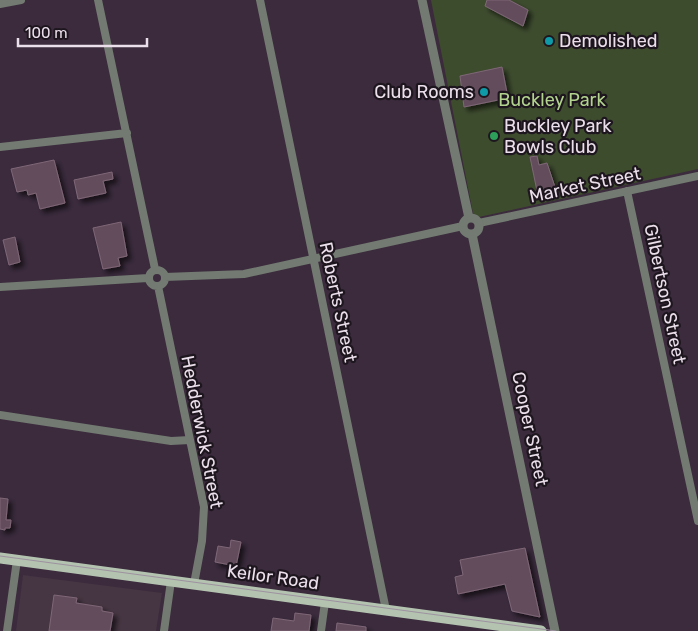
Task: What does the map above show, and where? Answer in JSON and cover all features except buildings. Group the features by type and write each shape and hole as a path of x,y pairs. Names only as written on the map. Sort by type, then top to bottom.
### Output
{"main road":[{"name":"Keilor Road","path":"0,558 386,610 478,627 541,631"}],"street":[{"path":"0,4 21,0"},
{"path":"98,0 155,269"},
{"name":"Roberts Street","path":"260,0 386,610"},
{"path":"422,0 469,218"},
{"path":"0,147 127,133"},
{"name":"Market Street","path":"479,223 698,176"},
{"name":"Gilbertson Street","path":"627,191 698,521"},
{"path":"165,277 244,274 462,226 469,218 475,219 479,223 477,231 472,234 465,232 462,226"},
{"name":"Cooper Street","path":"472,234 555,631"},
{"path":"148,278 150,283 158,286 162,284 165,277 162,271 155,269"},
{"path":"148,278 155,269"},
{"path":"0,287 148,278"},
{"name":"Hedderwick Street","path":"158,286 204,515 194,584"},
{"path":"0,415 171,440 190,440"},
{"path":"8,631 17,560"},
{"path":"164,631 171,581"},
{"path":"320,631 325,602"}],"shaded area":[{"path":"23,575 162,593 156,631 16,631"}],"green space":[{"name":"Buckley Park","path":"431,0 698,0 698,169 479,217 473,213"}],"tram line":[{"path":"0,556 556,631"}],"place":[{"name":"Demolished","path":"549,41"},
{"name":"Club Rooms","path":"484,92"},
{"name":"Buckley Park Bowls Club","path":"494,136"}]}
